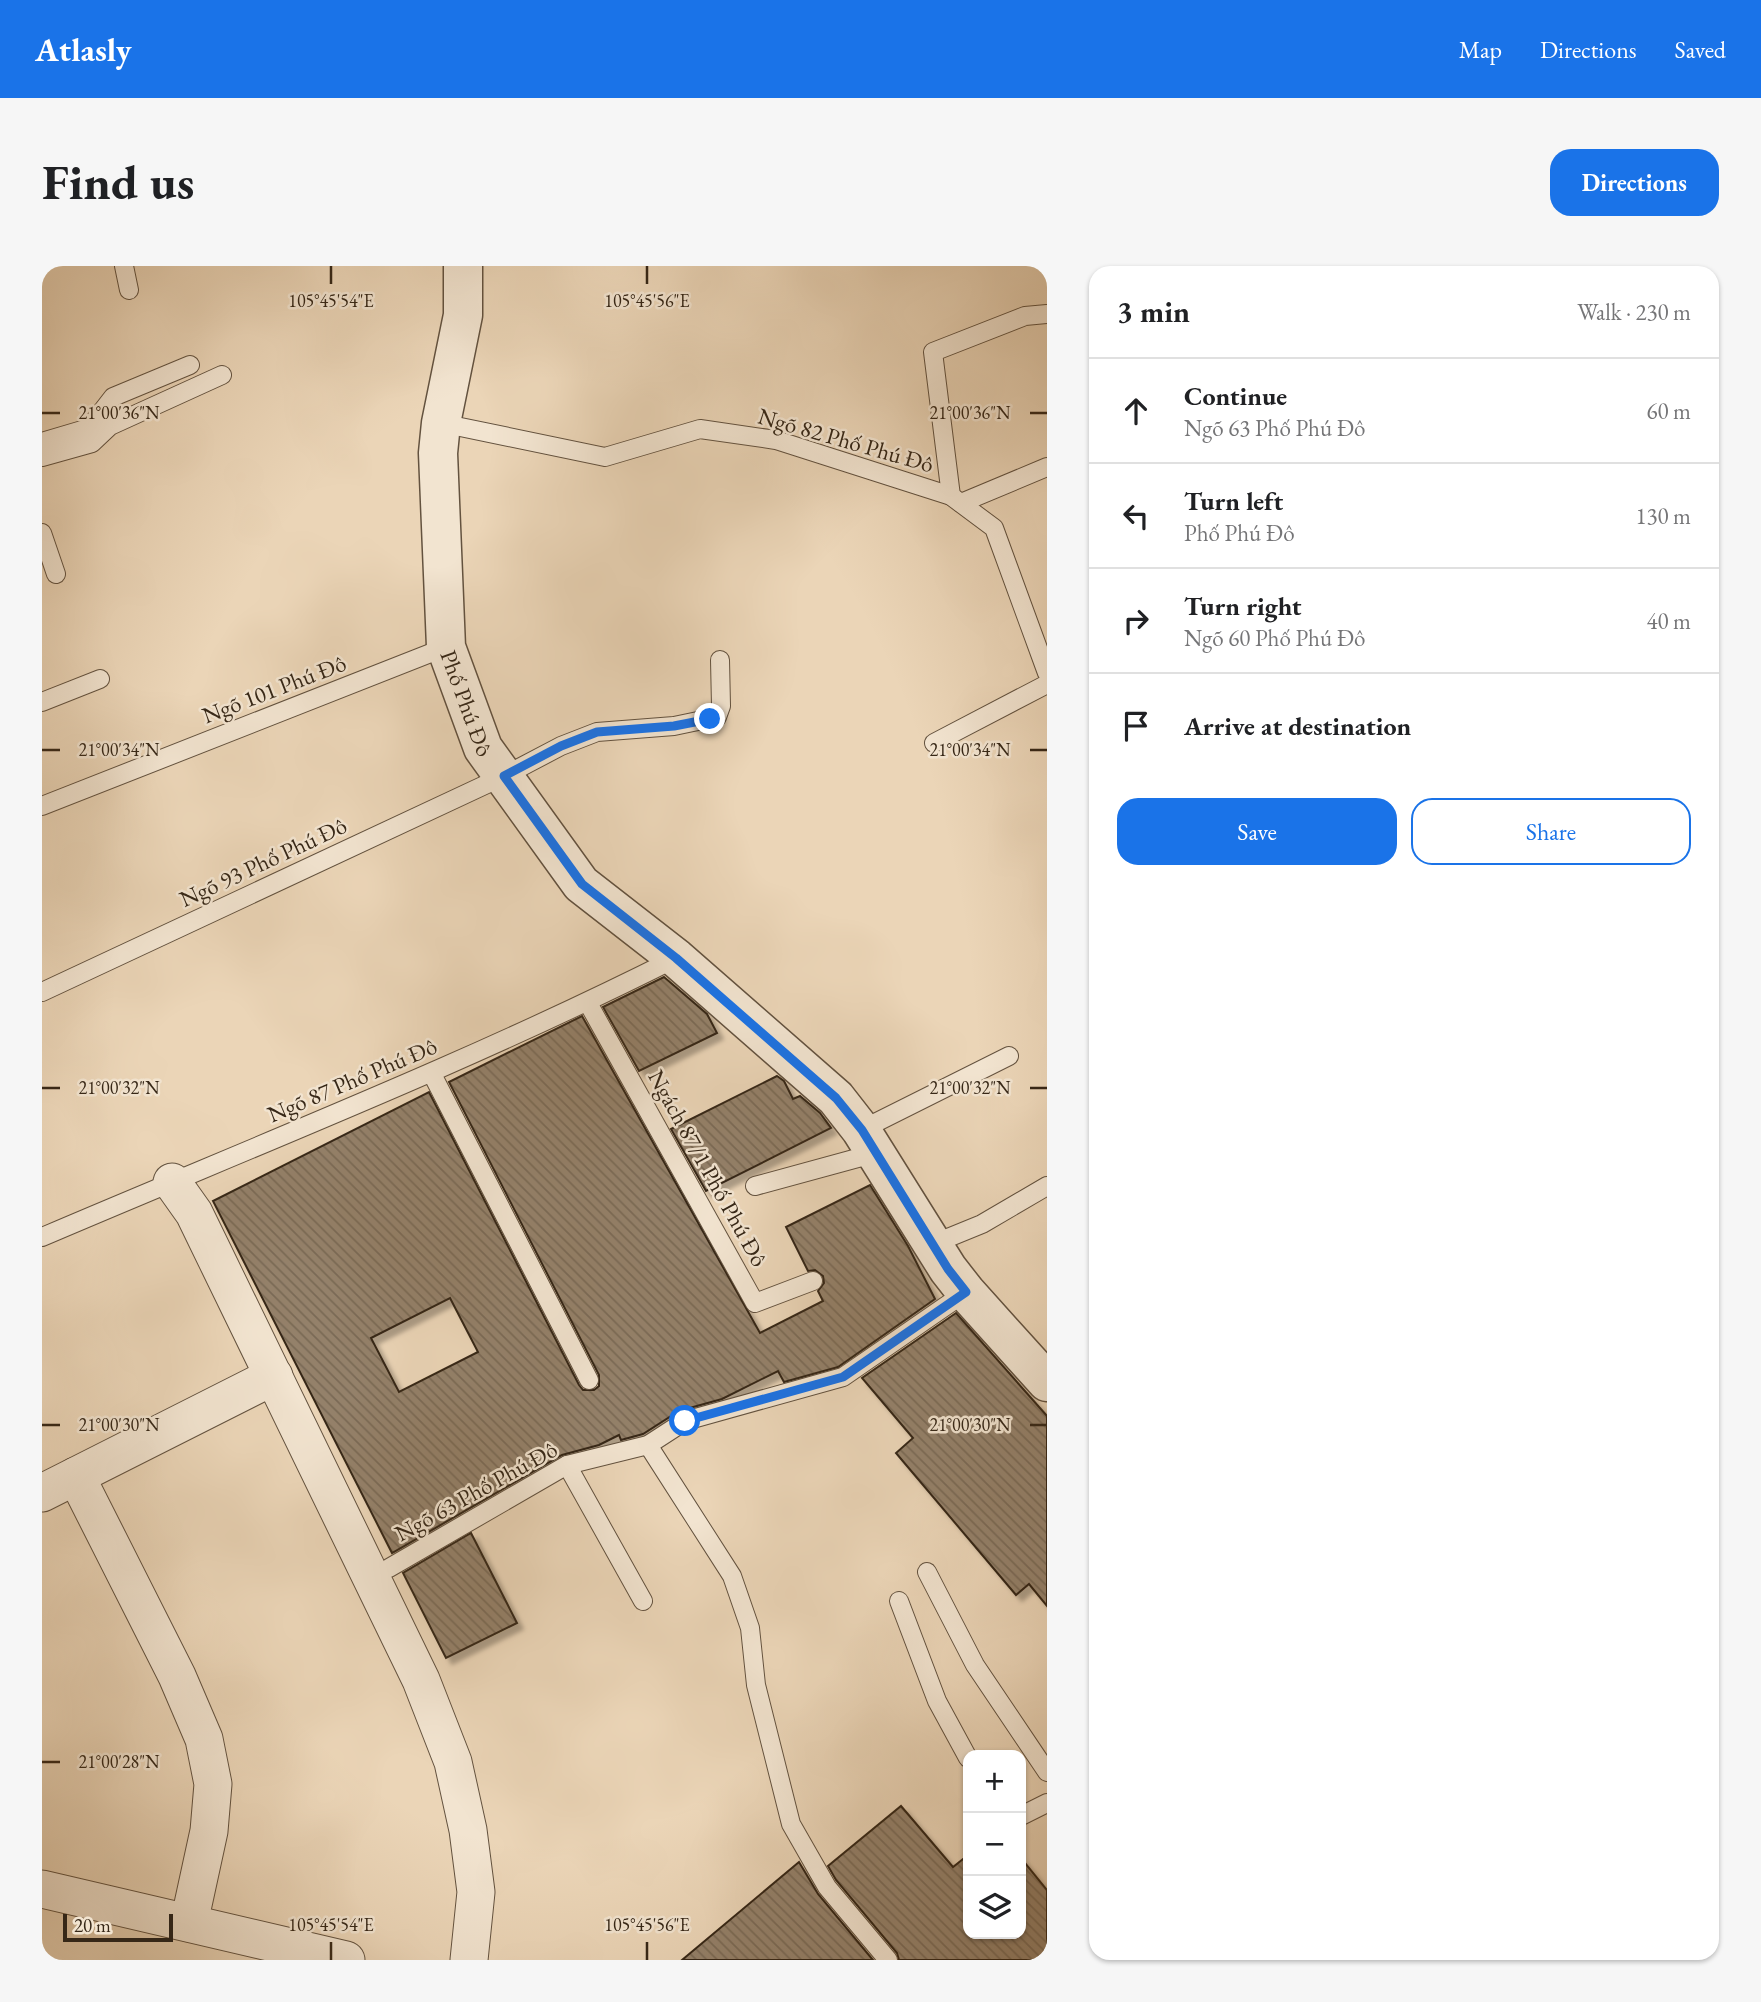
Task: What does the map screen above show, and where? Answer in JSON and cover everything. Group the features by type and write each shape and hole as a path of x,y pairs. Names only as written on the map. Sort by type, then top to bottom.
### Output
{"street":[{"name":"Phố Phú Đô","path":"463,266 463,315 441,423 438,453 446,647 483,748 582,884 676,958 836,1098 869,1141 966,1292 1047,1382"},
{"path":"172,1182 194,1213 274,1376 421,1680 453,1762 468,1830 476,1892 469,1960"},
{"path":"42,1493 274,1376"},
{"path":"76,1476 177,1676 204,1738 213,1784 209,1831 189,1923"},
{"path":"42,1889 346,1960"}],"lane":[{"path":"124,266 129,290"},
{"path":"1047,314 1025,316 933,352 956,500 1047,467"},
{"path":"42,442 89,428 113,397 190,365"},
{"path":"42,457 92,443 110,426 222,375"},
{"name":"Ngõ 82 Phố Phú Đô","path":"441,423 605,457 700,429 776,440 956,500 994,528 1047,673"},
{"path":"42,533 56,574"},
{"name":"Ngõ 101 Phú Đô","path":"42,806 446,647"},
{"name":"Ngõ 93 Phố Phú Đô","path":"42,992 504,776 561,746 597,732 674,726 717,717 721,706 720,660"},
{"path":"42,702 100,679"},
{"path":"934,743 1047,684"},
{"name":"Ngõ 87 Phố Phú Đô","path":"42,1237 432,1074 588,1003 676,958"},
{"name":"Ngách 87/1 Phố Phú Đô","path":"588,1003 755,1303 813,1281"},
{"path":"755,1186 869,1141 1009,1056"},
{"path":"432,1074 589,1380"},
{"path":"933,1244 982,1224 1047,1186"},
{"name":"Ngõ 63 Phố Phú Đô","path":"389,1568 567,1465 648,1445 685,1421 843,1377 966,1292"},
{"path":"648,1445 732,1576 750,1628 756,1685 791,1824 827,1887 888,1960"},
{"path":"567,1465 643,1601"},
{"path":"927,1572 975,1665 1047,1772"},
{"path":"898,1601 937,1702 964,1750"},
{"path":"1026,1814 1047,1803"}],"building":[{"path":"664,977 707,1014 717,1033 639,1071 603,1007"},
{"path":"582,1016 760,1333 823,1301 818,1291 824,1283 823,1276 815,1270 808,1271 786,1227 870,1185 908,1246 935,1299 838,1367 784,1382 778,1371 722,1399 679,1411 643,1434 621,1440 619,1435 599,1445 562,1455 392,1553 213,1201 429,1092 579,1385 583,1390 594,1390 599,1386 599,1375 449,1082","holes":["450,1298 478,1352 399,1392 371,1338"]},
{"path":"777,1076 784,1081 793,1099 800,1096 820,1113 831,1128 706,1191 671,1129"},
{"path":"956,1313 1047,1416 1047,1606 1029,1584 1016,1595 896,1453 913,1438 862,1378"},
{"path":"471,1533 517,1623 446,1658 403,1573"},
{"path":"901,1806 953,1867 963,1859 963,1939 1026,1939 1026,1864 1047,1890 1047,1960 899,1960 897,1953 836,1880 828,1866"},
{"path":"799,1862 818,1894 873,1960 682,1960"}],"route":[{"path":"685,1421 843,1377 966,1292 948,1269 862,1130 836,1098 676,958 582,884 504,776 561,746 597,732 674,726 710,719"}]}
